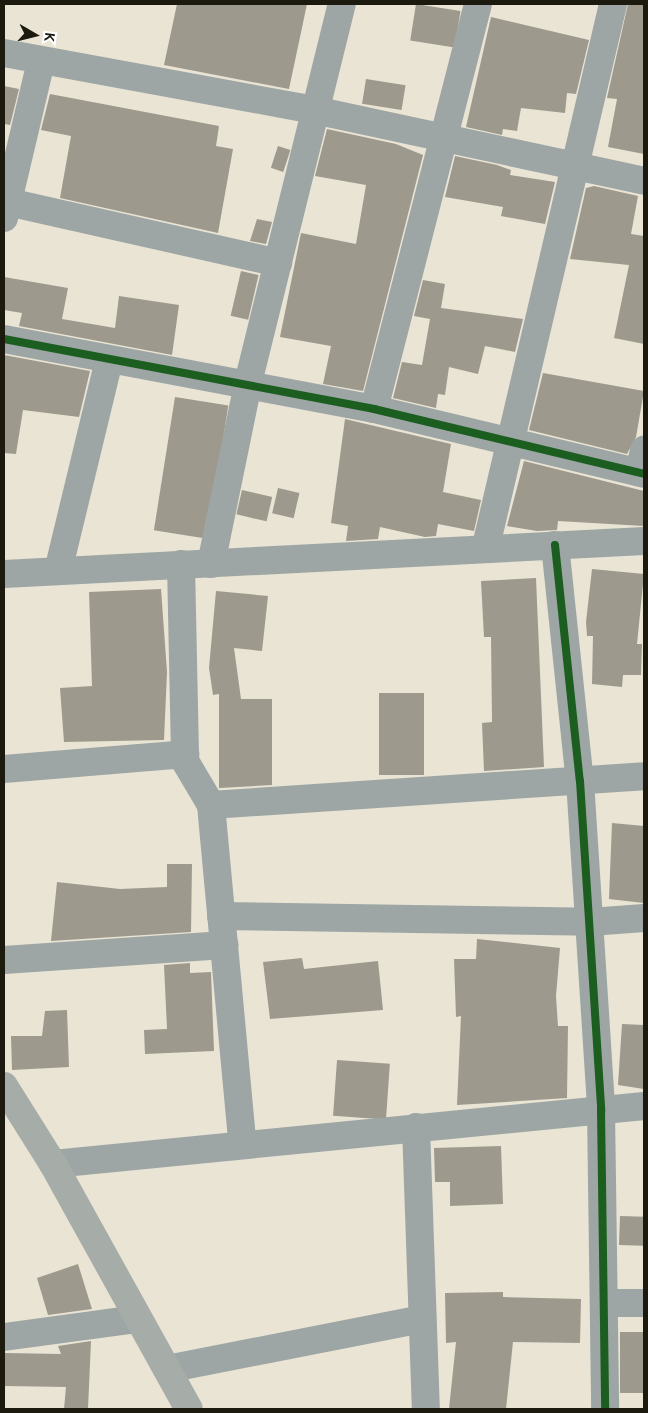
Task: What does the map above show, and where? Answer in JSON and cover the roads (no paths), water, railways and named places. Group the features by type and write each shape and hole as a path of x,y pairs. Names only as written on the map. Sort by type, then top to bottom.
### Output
{"street":[{"path":"211,564 248,383 314,110 342,4"},
{"path":"374,409 478,4"},
{"path":"486,546 508,443 579,165 613,4"},
{"path":"4,54 314,110 444,139 579,165 644,181"},
{"path":"41,62 6,210 278,264"},
{"path":"4,340 248,383 374,409 508,443 642,466"},
{"path":"58,571 109,360"},
{"path":"4,574 211,564 486,546 644,542"},
{"path":"555,545 580,782 601,1110 605,1409"},
{"path":"181,564 185,754 211,805 242,1142"},
{"path":"4,769 185,754"},
{"path":"211,805 580,782 644,776"},
{"path":"221,916 590,922 644,918"},
{"path":"4,960 224,945"},
{"path":"4,1086 54,1164 189,1409"},
{"path":"54,1164 242,1142 644,1106"},
{"path":"416,1127 426,1409"},
{"path":"604,1303 644,1303"},
{"path":"4,1337 138,1319"},
{"path":"167,1369 422,1319"}]}
